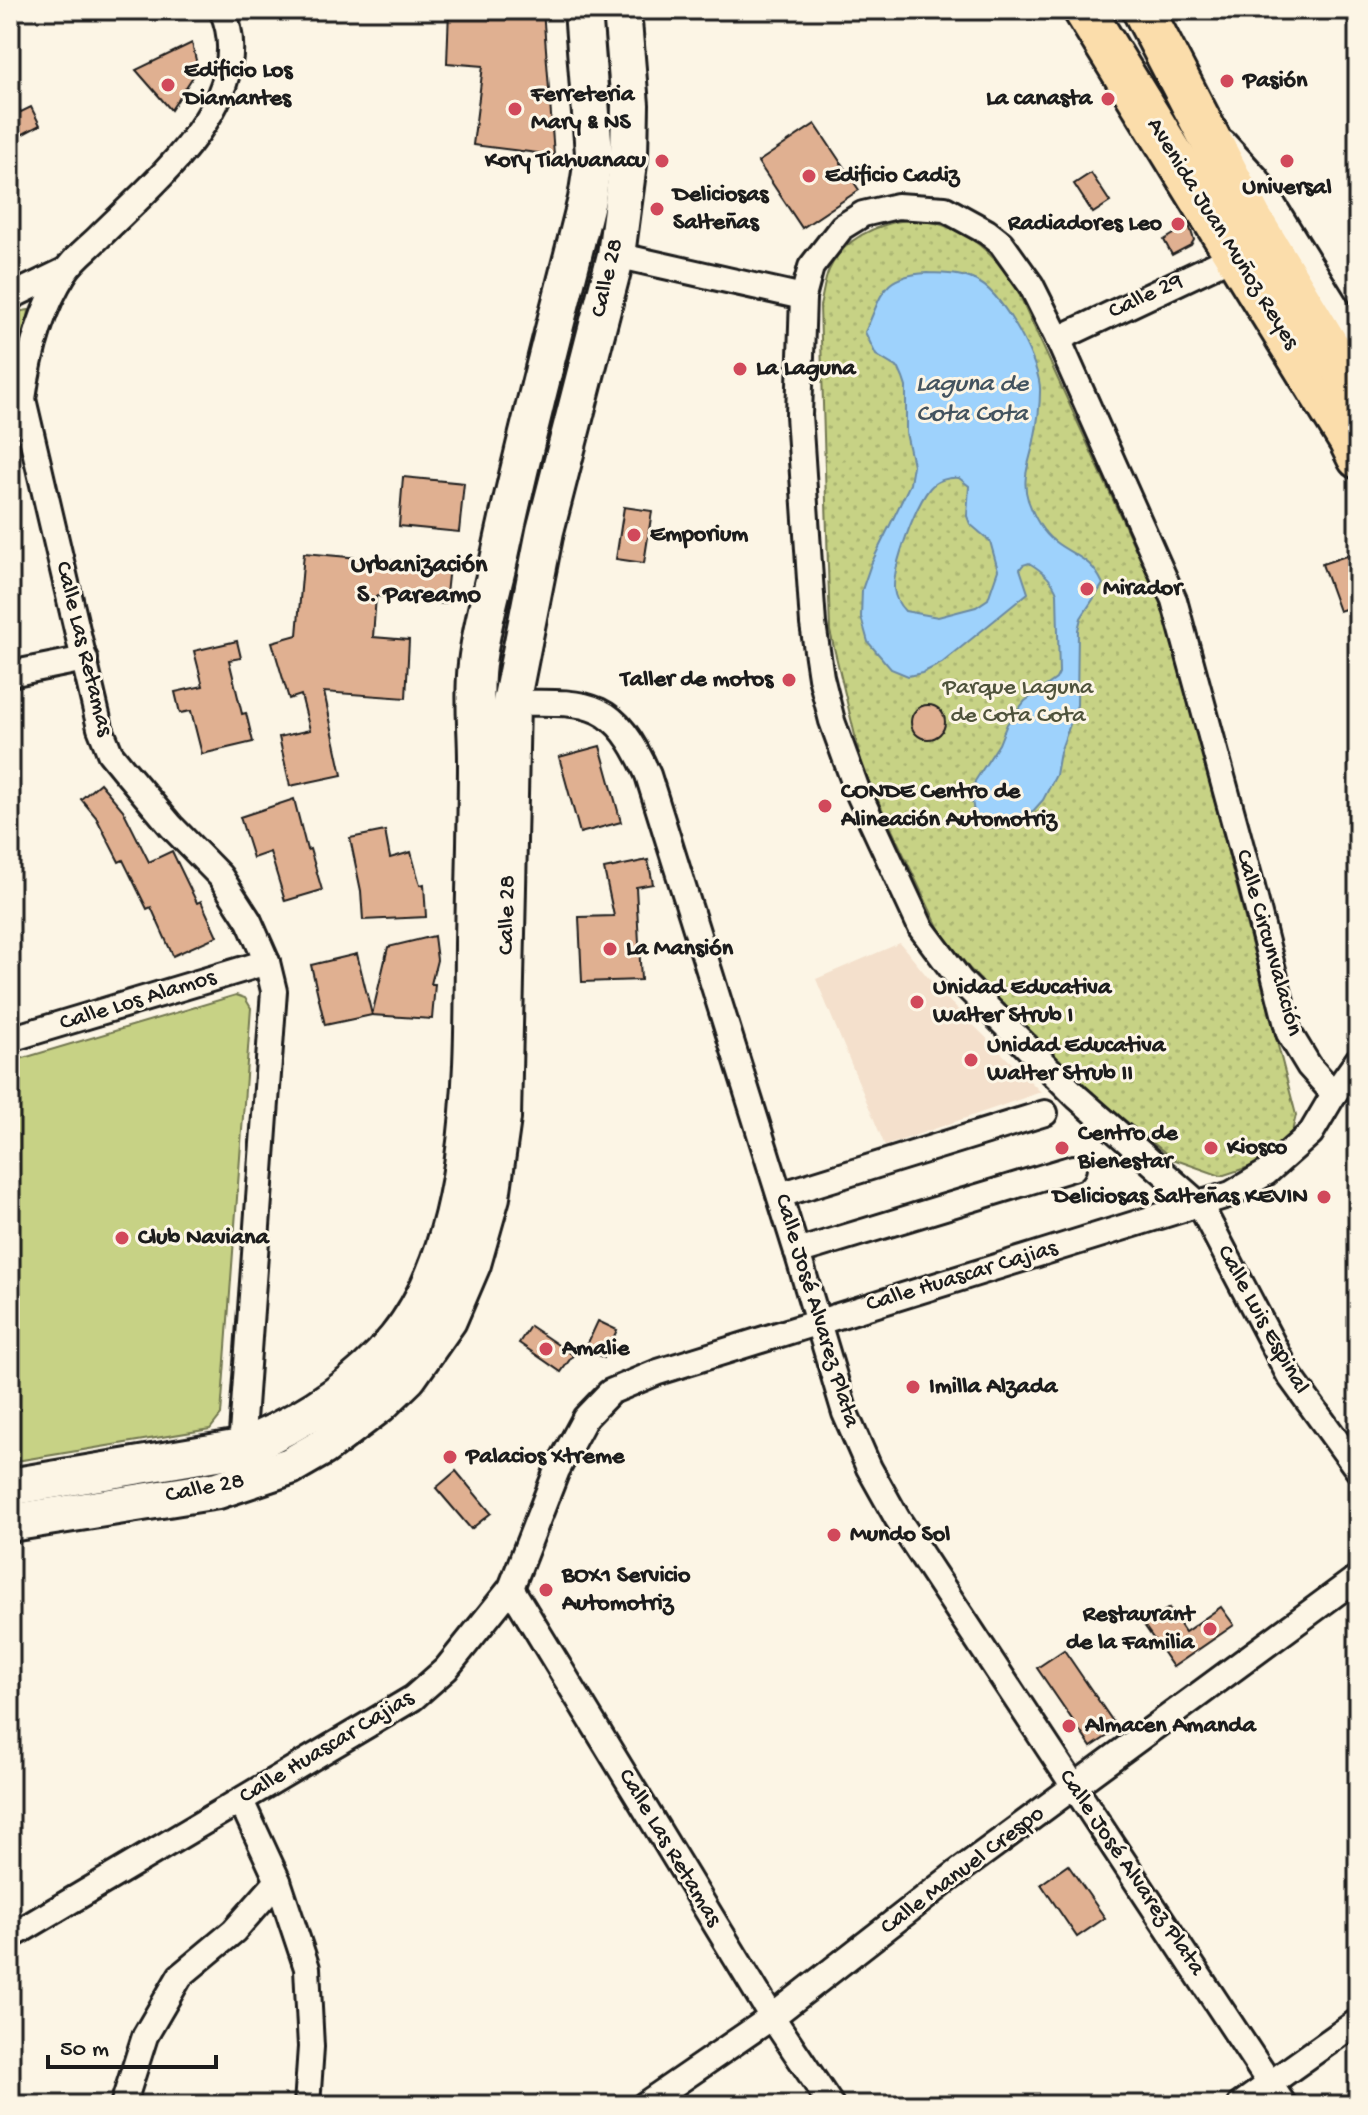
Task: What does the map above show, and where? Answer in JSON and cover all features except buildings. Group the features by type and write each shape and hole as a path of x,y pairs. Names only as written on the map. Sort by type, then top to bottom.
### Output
{"main road":[{"name":"Calle 28","path":"10,1487 88,1492 218,1490 247,1464 290,1466 323,1447 380,1404 408,1377 448,1320 457,1259 491,1197 502,1118 490,1013 477,758 477,663 515,483 587,199 594,153 583,10"},
{"name":"Calle 28","path":"490,1013 511,703 545,531 616,255 623,204 629,156 630,105 622,10"},
{"name":"Avenida Juan Muñoz Reyes","path":"1084,10 1358,458"},
{"name":"Avenida Juan Muñoz Reyes","path":"1143,10 1251,218 1358,395"},
{"path":"587,199 623,204"},
{"path":"475,702 511,703"},
{"name":"Calle 28","path":"10,1523 88,1492"}],"street":[{"name":"Calle Las Retamas","path":"222,10 230,39 229,57 222,90 204,125 174,162 66,270 42,320 17,390 100,728 110,753 171,826 220,876 249,921 267,962 274,991 247,1464"},
{"path":"1205,126 1234,151 1257,179 1347,300 1358,342"},
{"name":"Calle Circunvalación","path":"1200,1205 1077,1097 960,980 921,928 857,790 832,721 813,624 800,429 803,297 811,267 827,244 842,227 863,214 897,206 945,209 1001,243 1031,285 1174,600 1289,1033 1309,1066 1334,1094"},
{"path":"616,255 803,297"},
{"name":"Calle 29","path":"1058,339 1234,256"},
{"path":"10,297 66,270"},
{"path":"10,674 85,659"},
{"name":"Calle José Alvarez Plata","path":"511,703 570,702 605,712 634,743 648,775 845,1413 869,1468 897,1518 1284,2105"},
{"name":"Calle Los Alamos","path":"10,1039 267,962"},
{"path":"1200,1205 1231,1194 1266,1173 1311,1133 1358,1060"},
{"path":"780,1195 1045,1113"},
{"path":"797,1252 1073,1168"},
{"name":"Calle Huascar Cajias","path":"10,1937 413,1698 446,1669 511,1588 557,1470 585,1418 610,1392 658,1372 817,1321 1200,1205"},
{"name":"Calle Luis Espinal","path":"1200,1205 1289,1375 1358,1470"},
{"name":"Calle Manuel Crespo","path":"644,2105 772,2017 958,1872 1358,1577"},
{"name":"Calle Las Retamas","path":"511,1588 772,2017 831,2105"},
{"path":"241,1801 278,1881 307,1968 311,2047 307,2105"},
{"path":"123,2105 145,2036 180,1976 234,1931 278,1881"},
{"path":"1240,2105 1358,2021"}],"shaded area":[{"path":"900,943 939,991 1041,1092 885,1146 816,979"}],"green space":[{"name":"Parque Laguna de Cota Cota","path":"911,219 944,226 971,239 994,259 1015,285 1167,618 1296,1115 1291,1136 1261,1163 1221,1176 1173,1159 1073,1078 970,969 939,929 863,769 830,631 820,306 829,270 844,249 863,234 886,224"},
{"path":"29,310 22,366 10,357 10,313"},
{"name":"Club Naviana","path":"236,995 245,998 251,1008 221,1415 210,1429 10,1462 10,1062"}],"water":[{"name":"Laguna de Cota Cota","path":"947,274 974,280 990,290 1010,316 1039,380 1038,416 1026,477 1028,500 1046,533 1087,562 1103,584 1081,618 1078,630 1077,705 1060,752 1056,775 1034,810 1001,829 988,827 974,813 972,800 975,781 999,744 1007,724 1025,701 1056,679 1059,673 1057,593 1053,584 1029,563 1023,565 1020,569 1028,593 942,663 908,676 891,669 868,642 861,617 862,590 871,564 910,484 913,465 906,433 906,387 903,378 899,369 876,355 865,332 885,289 900,278","holes":["959,478 969,486 967,516 970,524 990,541 998,570 988,599 976,607 938,617 905,611 895,595 895,579 901,552 918,508 930,488 940,481"]}],"place":[{"name":"Pasión","path":"1227,81"},
{"name":"Edificio Los Diamantes","path":"168,85"},
{"name":"La canasta","path":"1108,99"},
{"name":"Ferreteria Mary & NS","path":"515,109"},
{"name":"Kory Tiahuanacu","path":"662,161"},
{"name":"Universal","path":"1287,161"},
{"name":"Edificio Cadiz","path":"809,176"},
{"name":"Deliciosas Salteñas","path":"657,209"},
{"name":"Radiadores Leo","path":"1178,224"},
{"name":"La Laguna","path":"740,369"},
{"name":"Emporium","path":"634,535"},
{"name":"Mirador","path":"1087,589"},
{"name":"Taller de motos","path":"789,680"},
{"name":"CONDE Centro de Alineación Automotriz","path":"825,806"},
{"name":"La Mansión","path":"610,949"},
{"name":"Unidad Educativa Walter Strub I","path":"917,1002"},
{"name":"Unidad Educativa Walter Strub II","path":"971,1060"},
{"name":"Centro de Bienestar","path":"1062,1148"},
{"name":"Kiosco","path":"1211,1148"},
{"name":"Deliciosas Salteñas KEVIN","path":"1324,1197"},
{"name":"Club Naviana","path":"122,1238"},
{"name":"Amalie","path":"546,1349"},
{"name":"Imilla Alzada","path":"913,1387"},
{"name":"Palacios Xtreme","path":"450,1457"},
{"name":"Mundo Sol","path":"834,1535"},
{"name":"BOX1 Servicio Automotriz","path":"546,1590"},
{"name":"Restaurant de la Familia","path":"1210,1629"},
{"name":"Almacen Amanda","path":"1069,1726"}],"district":[{"name":"Urbanización S. Pareamo","path":"419,581"}]}
